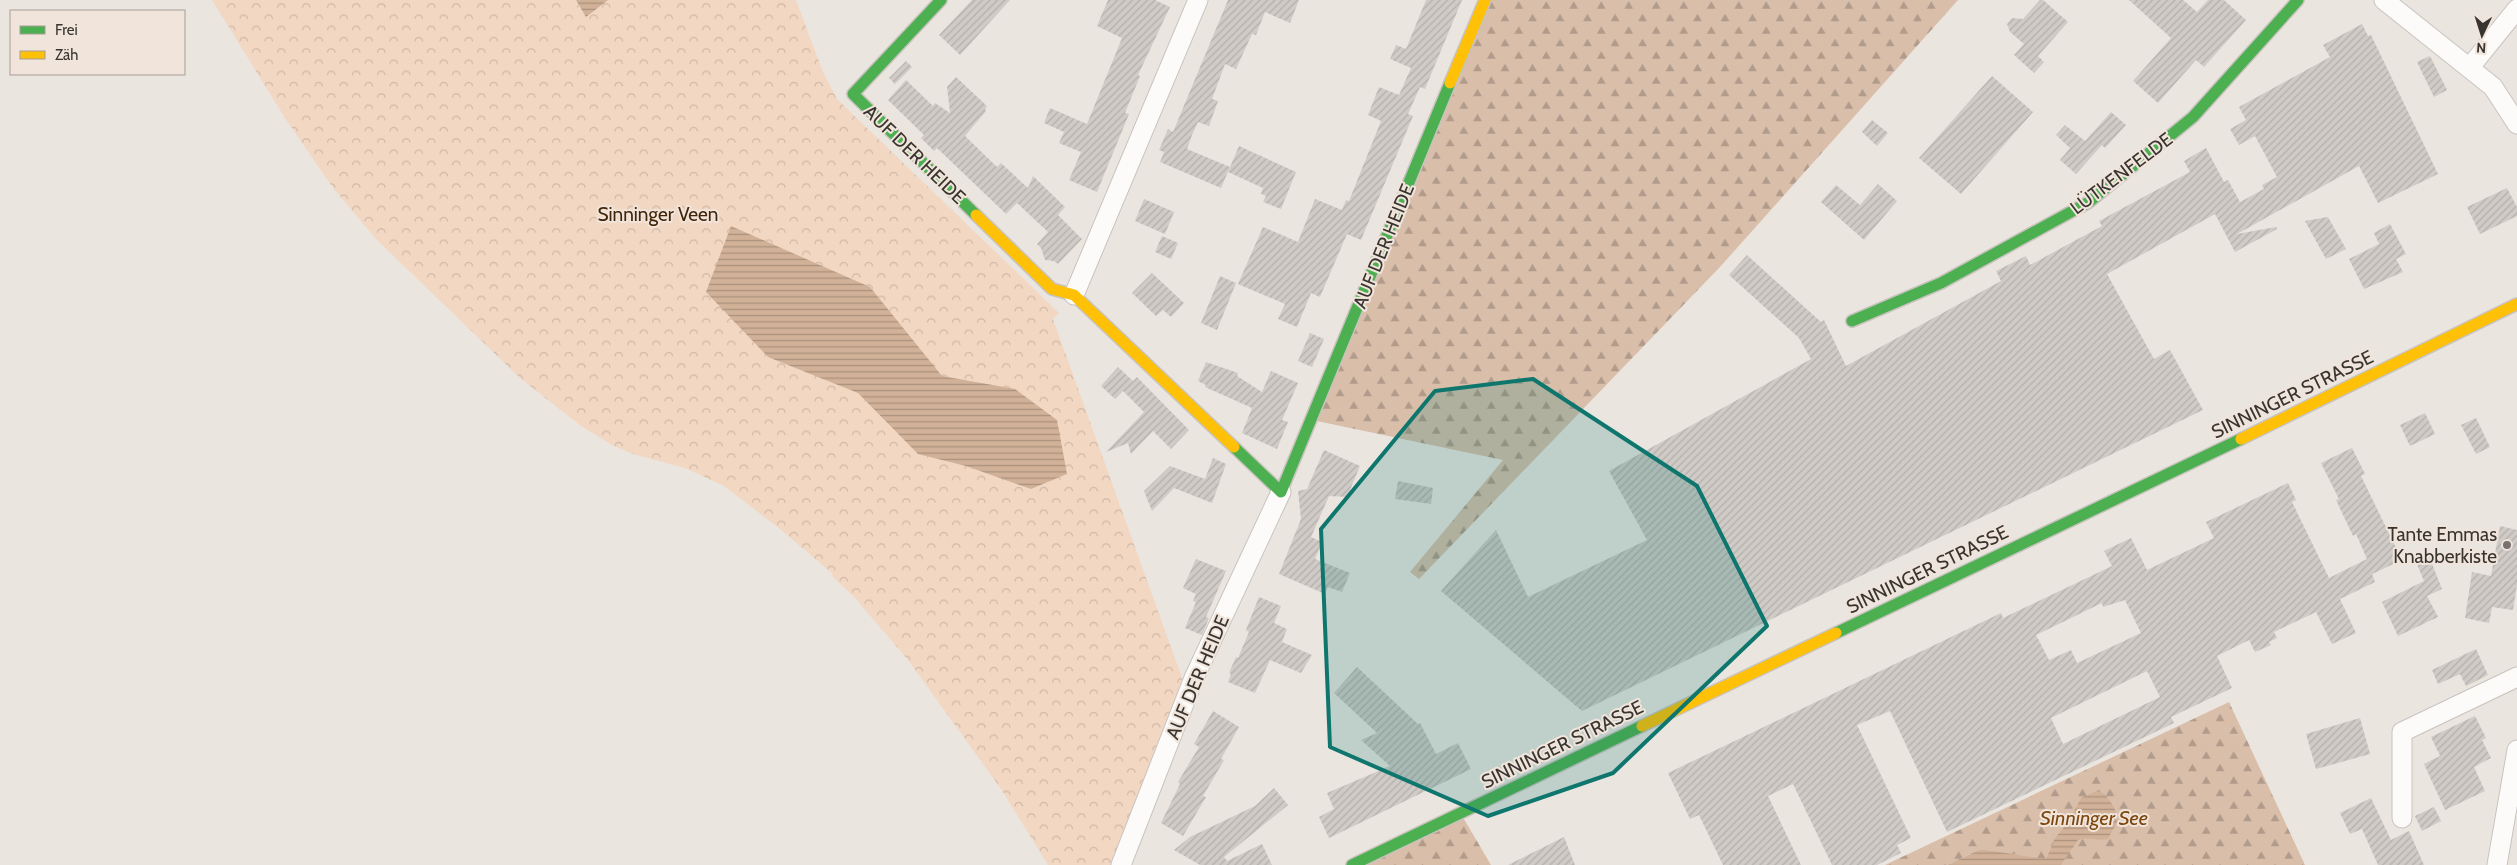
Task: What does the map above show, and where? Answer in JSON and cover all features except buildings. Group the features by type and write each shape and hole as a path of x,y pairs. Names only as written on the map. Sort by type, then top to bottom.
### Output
{"street":[{"name":"AUF DER HEIDE","path":"941,0 853,94 1052,289 1074,295 1281,492"},
{"path":"1074,295 1198,0"},
{"name":"AUF DER HEIDE","path":"1121,865 1194,678 1281,492 1485,0"},
{"name":"LÜTKENFELDE","path":"1852,321 1942,283 2089,202 2193,117 2298,0"},
{"path":"2384,0 2470,67 2492,87 2517,124"},
{"path":"2470,67 2517,9"},
{"name":"SINNINGER STRASSE","path":"1352,865 2326,398 2517,304"},
{"path":"2402,818 2402,732 2517,677"},
{"path":"2498,865 2516,756"}],"highlighted area":[{"path":"1533,379 1697,486 1767,626 1613,773 1488,816 1330,747 1321,529 1435,391"}],"green space":[{"name":"Sinninger Veen","path":"212,0 796,0 823,72 837,99 1059,313 1053,319 1186,689 1113,865 1048,865 1001,789 908,660 855,598 832,576 833,574 780,529 724,486 685,468 633,454 612,445 581,426 520,378 377,240 333,188 285,118"},
{"path":"1485,0 1958,0 1720,267 1419,579 1410,572 1503,460 1312,420"},
{"path":"2229,702 2305,865 2059,865 2056,861 1981,849 1947,865 1885,865"},
{"path":"1461,814 1491,865 1353,865"}],"water":[{"path":"576,0 608,0 586,17"},
{"path":"731,226 870,287 942,376 1015,389 1057,420 1067,474 1031,489 966,466 918,454 858,393 768,357 706,292"},
{"name":"Sinninger See","path":"2099,790 2109,800 2117,817 2117,821 2108,839 2085,838 2078,840 2061,865 1947,865 1981,849 2046,859 2056,837 2069,821 2081,798"}],"traffic: fast":[{"path":"941,0 853,94 976,215"},
{"path":"1852,321 1941,283 2089,202 2193,117 2298,0"},
{"path":"1234,447 1281,492 1450,83"},
{"path":"1836,633 2241,439"},
{"path":"1352,865 1642,726"}],"traffic: slow":[{"path":"1450,83 1485,0"},
{"path":"976,215 1052,289 1074,295 1234,447"},
{"path":"2241,439 2517,304"},
{"path":"1642,726 1836,633"}],"place":[{"name":"Tante Emmas Knabberkiste","path":"2507,545"}]}
